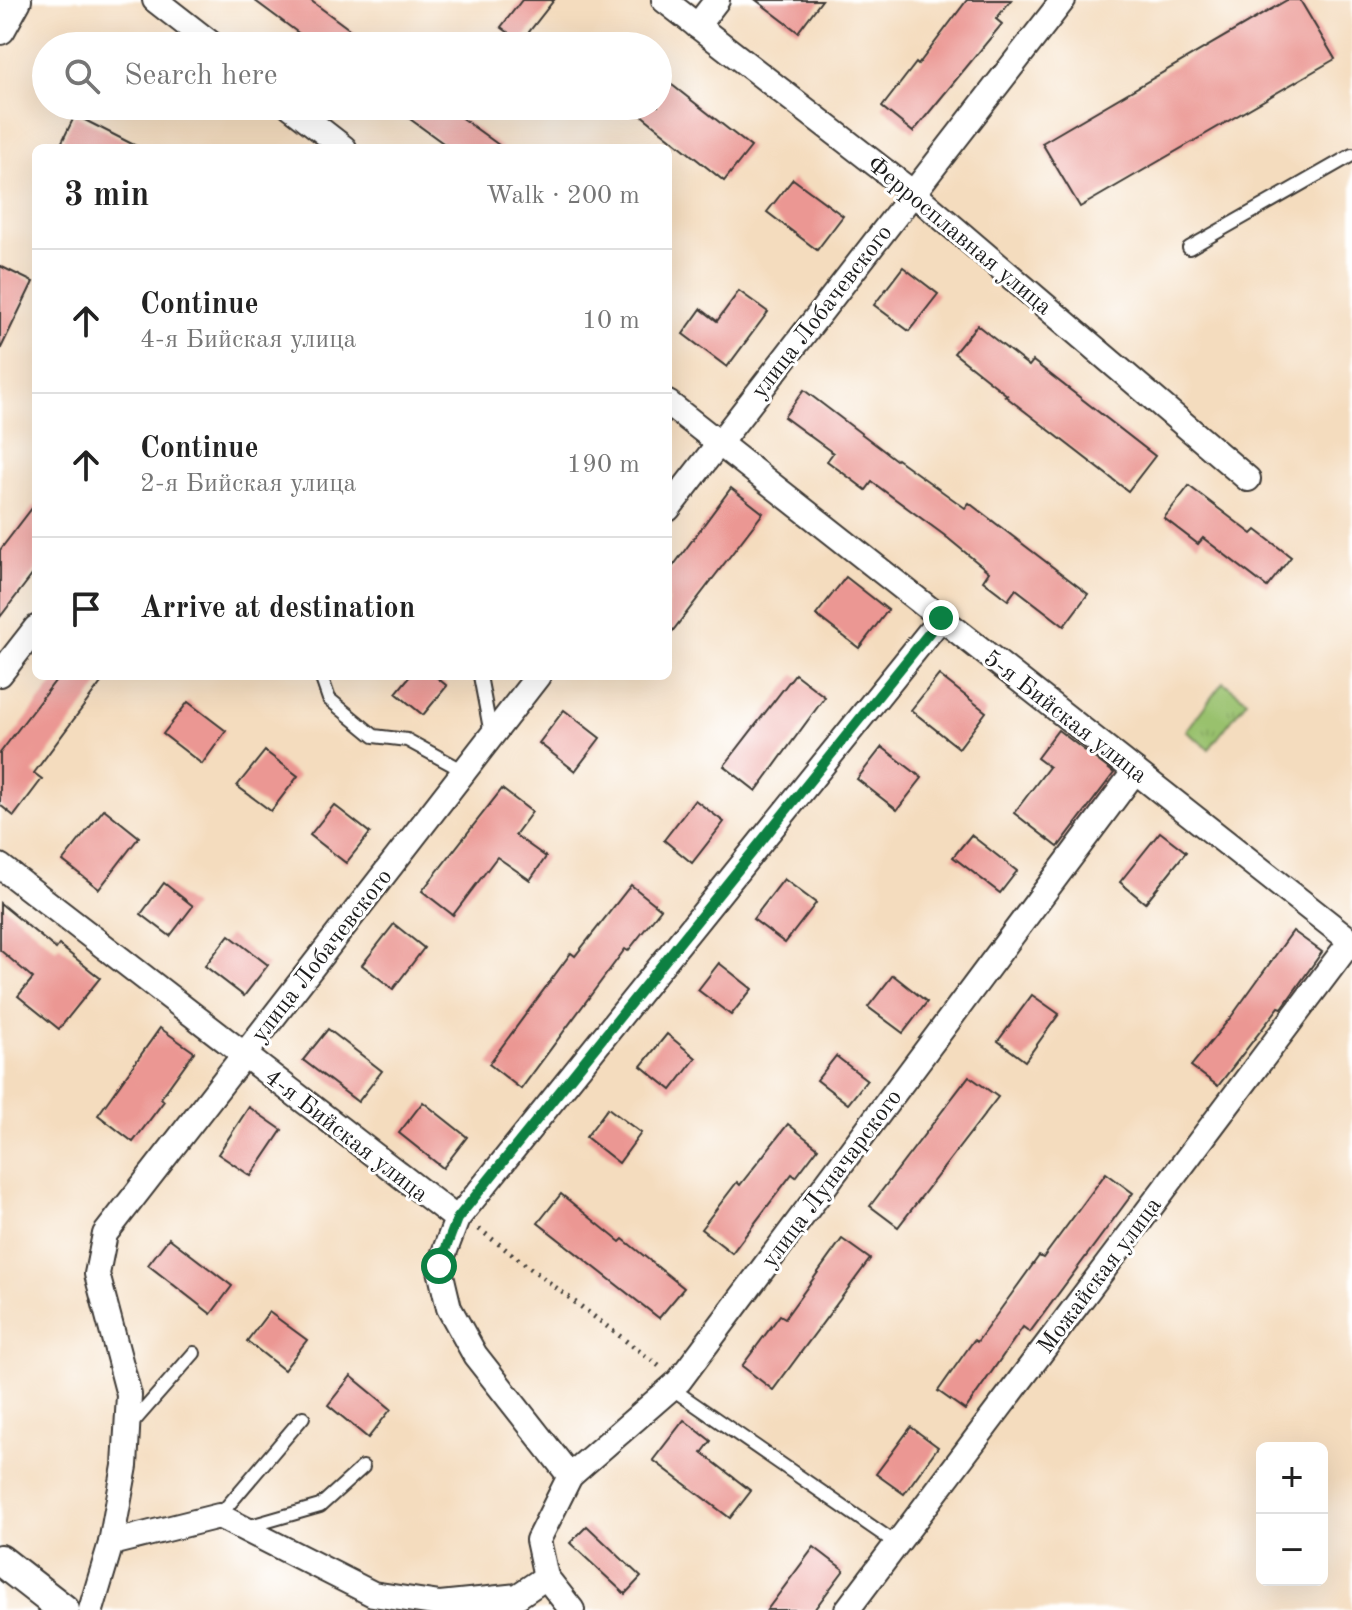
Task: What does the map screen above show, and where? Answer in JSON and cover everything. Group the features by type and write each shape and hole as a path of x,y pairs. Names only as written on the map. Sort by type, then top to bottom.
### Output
{"street":[{"path":"0,29 16,0"},
{"path":"155,0 196,32"},
{"name":"Ферросплавная улица","path":"664,0 913,193 1248,479"},
{"path":"697,26 717,0"},
{"name":"улица Лобачевского","path":"672,504 1063,0"},
{"path":"308,120 339,144"},
{"name":"5-я Бийская улица","path":"672,406 1351,941"},
{"path":"570,1476 475,1355 449,1308 439,1266 458,1217 941,618"},
{"path":"0,674 32,633"},
{"name":"улица Лобачевского","path":"127,1429 129,1395 97,1274 105,1234 535,680"},
{"name":"улица Луначарского","path":"546,1577 538,1540 570,1476 675,1384 1135,771"},
{"name":"4-я Бийская улица","path":"0,866 458,1217"},
{"name":"Можайская улица","path":"847,1610 1351,941"},
{"path":"91,1610 111,1543 125,1466 127,1429"},
{"path":"111,1543 219,1516 373,1594 440,1604 518,1596 546,1577 572,1610"},
{"path":"0,1560 64,1610"}],"lane":[{"path":"1189,248 1352,155"},
{"path":"322,680 329,699 374,736 407,740 464,771"},
{"path":"481,680 491,737"},
{"path":"127,1429 194,1353"},
{"path":"675,1384 897,1544"},
{"path":"219,1516 303,1417"},
{"path":"244,1528 320,1506 363,1467"}],"path":[{"path":"458,1217 675,1384"}],"green space":[{"path":"1223,682 1247,700 1209,749 1186,731"}],"building":[{"path":"254,0 310,0 353,32 297,32"},
{"path":"522,0 554,0 529,32 508,32 501,27"},
{"path":"756,0 822,0 798,32"},
{"path":"967,0 1011,0 996,19 1002,24 913,132 882,107"},
{"path":"1287,0 1300,0 1335,59 1080,207 1042,143"},
{"path":"672,85 751,147 724,181 648,120 672,120"},
{"path":"73,120 85,120 132,144 61,144"},
{"path":"411,120 464,120 497,144 444,144"},
{"path":"793,179 843,216 817,250 767,212"},
{"path":"0,266 32,284 0,350"},
{"path":"903,267 938,294 909,331 874,305"},
{"path":"739,291 768,312 727,367 683,334 701,309 717,321"},
{"path":"977,325 1029,366 1033,361 1155,456 1128,491 954,353"},
{"path":"804,390 965,508 969,503 1088,594 1064,626 1016,589 1008,600 983,581 989,572 944,535 872,482 866,490 827,461 833,453 784,417"},
{"path":"1189,486 1252,534 1256,530 1291,557 1267,587 1203,538 1198,544 1164,518"},
{"path":"731,488 763,513 672,632 672,568"},
{"path":"32,508 32,575 0,617 0,550"},
{"path":"846,577 888,610 859,648 816,615"},
{"path":"795,674 825,697 756,791 724,766"},
{"path":"939,675 986,712 959,748 911,710"},
{"path":"56,680 103,680 34,773 42,779 14,816 0,805 0,753"},
{"path":"407,680 440,680 447,686 423,715 396,693"},
{"path":"188,702 226,731 202,764 163,734"},
{"path":"564,710 600,738 575,771 539,743"},
{"path":"1058,730 1114,773 1058,847 1014,813 1049,767 1037,758"},
{"path":"882,747 922,778 897,810 857,779"},
{"path":"265,751 298,776 271,811 237,786"},
{"path":"502,789 532,812 515,835 546,857 530,880 497,857 453,915 422,891"},
{"path":"695,800 724,822 692,863 664,840"},
{"path":"334,805 370,833 346,863 310,835"},
{"path":"104,809 139,837 99,889 63,861"},
{"path":"1160,832 1186,852 1145,903 1120,882"},
{"path":"971,835 1017,871 1000,893 953,857"},
{"path":"784,879 816,903 785,943 753,919"},
{"path":"164,883 193,906 170,936 141,914"},
{"path":"631,885 661,909 628,951 625,949 521,1089 489,1064 571,953 575,956"},
{"path":"0,903 56,949 59,945 100,978 59,1029 18,996 33,978 0,950"},
{"path":"394,924 424,948 393,989 362,965"},
{"path":"1293,931 1322,952 1282,1008 1279,1007 1218,1086 1191,1066"},
{"path":"229,935 268,965 244,996 205,966"},
{"path":"719,963 752,989 731,1015 698,990"},
{"path":"893,975 927,1002 903,1033 868,1007"},
{"path":"1032,995 1059,1014 1025,1061 998,1041"},
{"path":"160,1028 194,1052 161,1098 164,1101 133,1142 98,1115"},
{"path":"328,1029 382,1071 358,1102 303,1060"},
{"path":"667,1034 696,1058 671,1090 641,1066"},
{"path":"836,1056 867,1080 848,1104 817,1080"},
{"path":"969,1076 998,1097 898,1227 870,1206"},
{"path":"423,1102 467,1137 443,1168 399,1133"},
{"path":"249,1107 282,1130 251,1176 218,1154"},
{"path":"608,1108 641,1133 619,1163 586,1137"},
{"path":"788,1124 818,1148 796,1177 792,1174 732,1253 701,1229"},
{"path":"1106,1173 1133,1193 1030,1332 1023,1327 965,1410 938,1391 974,1340 977,1342 1039,1256 1043,1258"},
{"path":"561,1194 684,1288 659,1318 538,1223"},
{"path":"169,1238 232,1286 211,1314 148,1265"},
{"path":"842,1239 870,1259 773,1390 742,1366 780,1315 785,1318"},
{"path":"269,1312 307,1340 284,1370 247,1341"},
{"path":"351,1376 391,1409 368,1438 328,1405"},
{"path":"684,1420 711,1441 702,1453 751,1491 730,1518 653,1460"},
{"path":"911,1427 938,1447 904,1494 876,1474"},
{"path":"587,1526 641,1577 625,1594 570,1543"},
{"path":"814,1547 844,1570 814,1610 767,1610"}],"route":[{"path":"439,1266 457,1219 941,618"}]}
